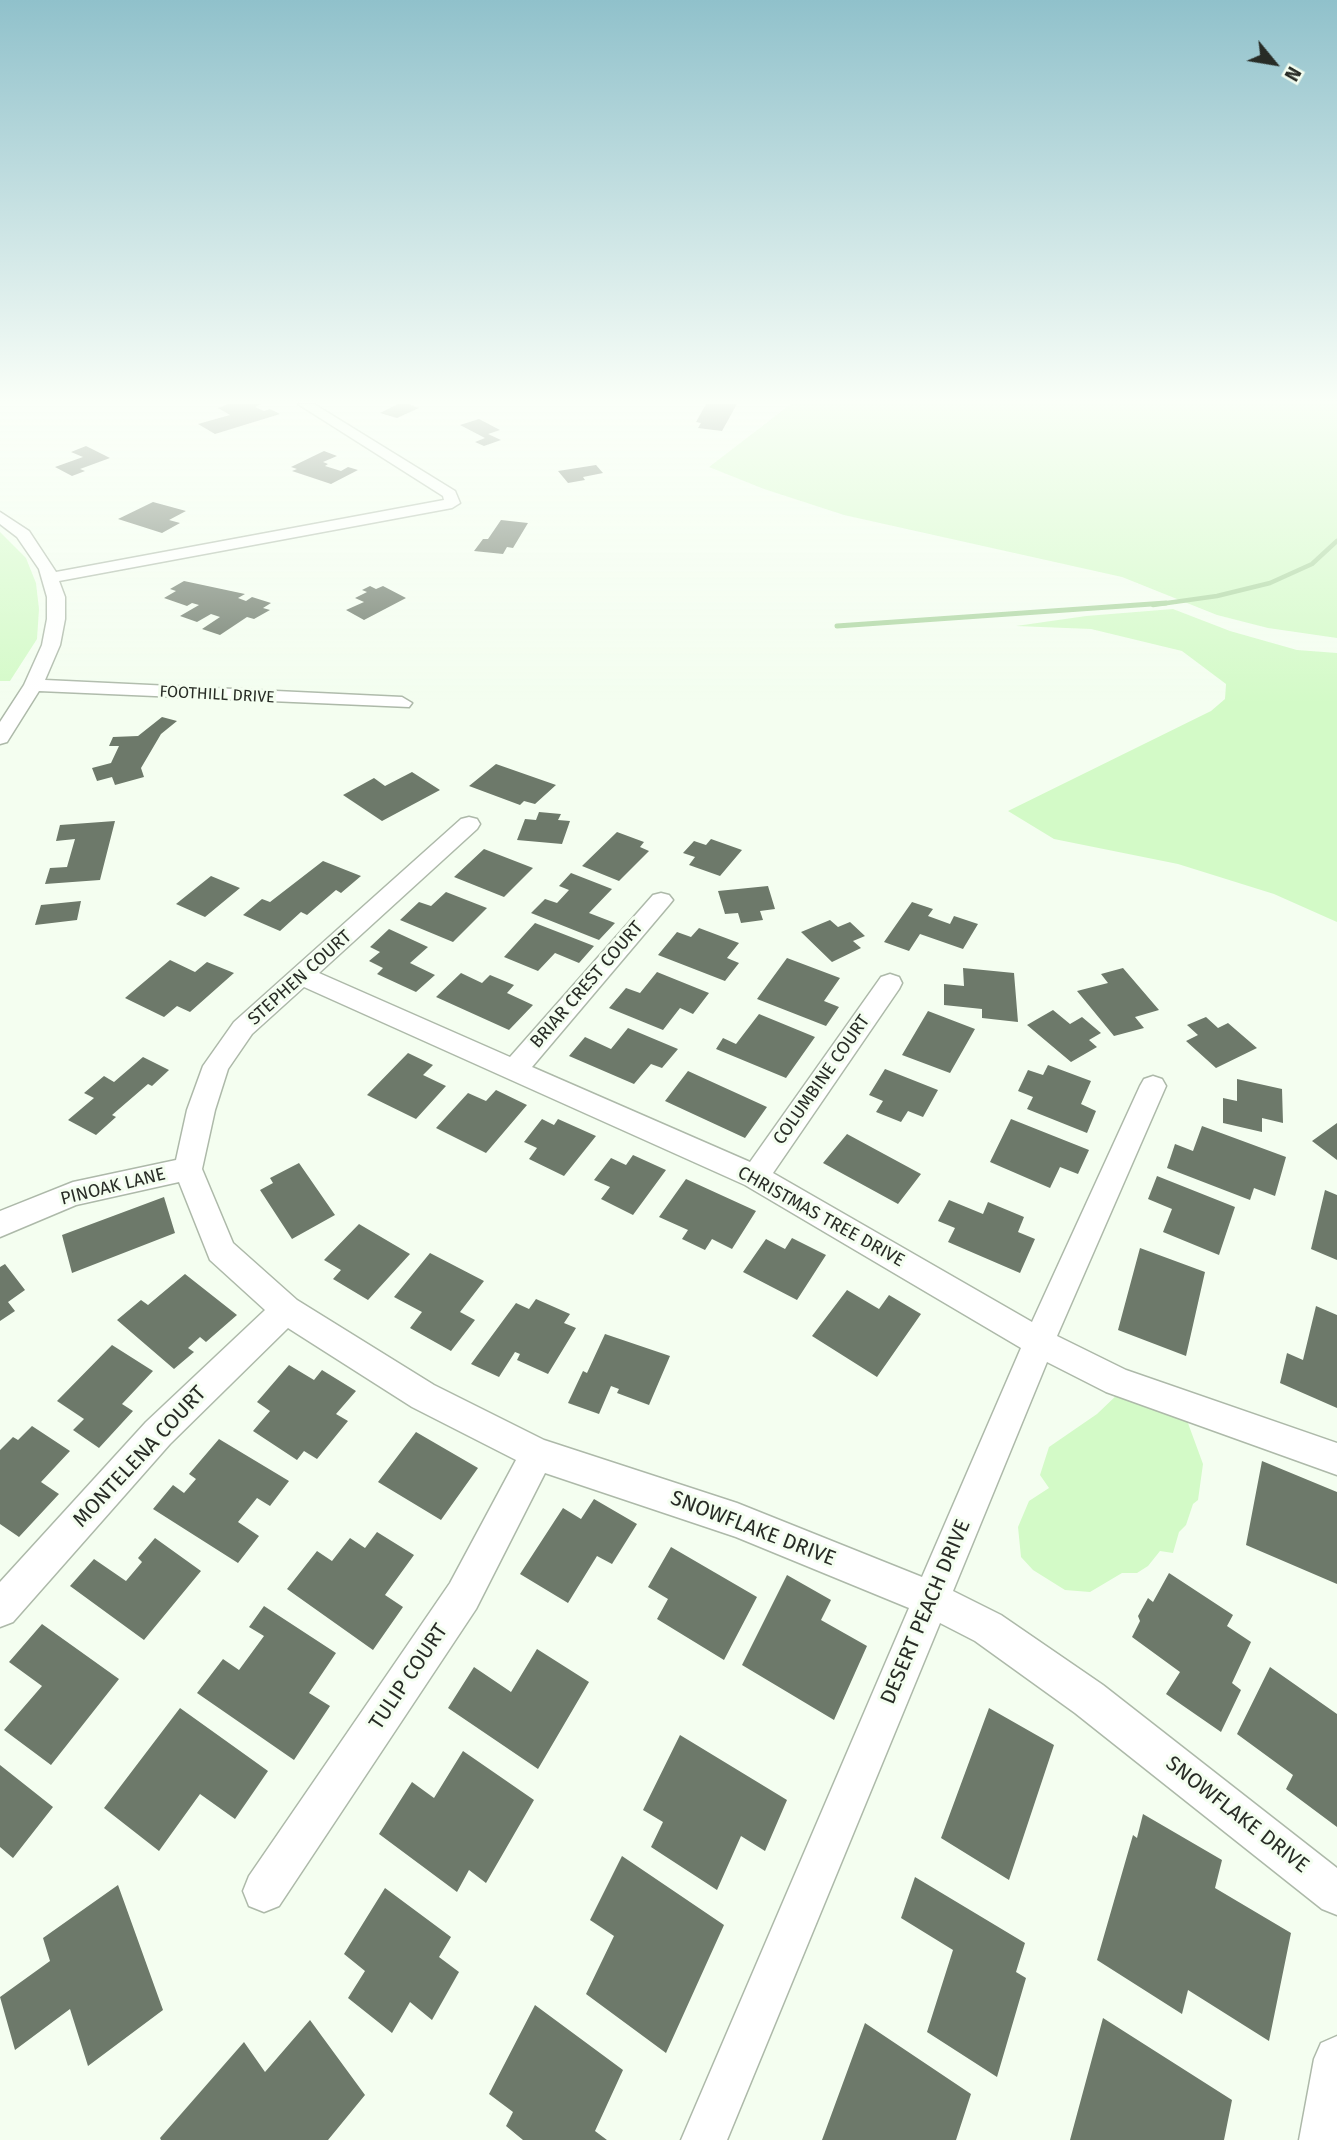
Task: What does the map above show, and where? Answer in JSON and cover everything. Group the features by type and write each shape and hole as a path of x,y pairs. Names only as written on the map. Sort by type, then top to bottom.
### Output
{"street":[{"path":"50,578 447,504"},
{"path":"0,517 30,543 50,578 56,597 56,619 51,645 33,685 0,738"},
{"name":"FOOTHILL DRIVE","path":"33,685 401,703"},
{"name":"STEPHEN COURT","path":"188,1169 201,1110 216,1066 243,1028 469,824"},
{"name":"BRIAR CREST COURT","path":"514,1070 661,900"},
{"name":"CHRISTMAS TREE DRIVE","path":"302,976 755,1177 1039,1342 1117,1382 1337,1459"},
{"name":"COLUMBINE COURT","path":"755,1177 890,983"},
{"name":"DESERT PEACH DRIVE","path":"704,2140 1039,1342 1153,1086"},
{"name":"PINOAK LANE","path":"0,1225 18,1215 73,1194 188,1169"},
{"name":"SNOWFLAKE DRIVE","path":"188,1169 221,1251 286,1310 423,1396 537,1454 737,1520 931,1599 988,1628 1089,1699 1337,1894"},
{"name":"MONTELENA COURT","path":"0,1609 158,1433 286,1310"},
{"name":"TULIP COURT","path":"264,1891 463,1596 537,1454"},
{"path":"1322,2140 1337,2059"}],"green space":[{"path":"810,504 1337,504 1337,638 1268,628 1217,615 1122,577 844,515"},
{"path":"0,532 26,558 36,583 39,609 37,639 10,681 0,681"},
{"path":"1173,609 1230,631 1297,650 1337,653 1337,922 1274,894 1178,864 1054,839 1008,811 1211,711 1225,699 1226,684 1182,651 1091,629 1016,626 1086,616"},
{"path":"1119,1393 1185,1415 1203,1464 1198,1500 1193,1504 1186,1525 1179,1532 1173,1553 1160,1551 1148,1566 1137,1573 1122,1573 1090,1592 1065,1590 1033,1570 1021,1557 1018,1527 1029,1501 1049,1488 1040,1475 1049,1447 1097,1414"}],"building":[{"path":"149,504 186,511 169,520 180,523 162,533 118,519"},
{"path":"501,520 528,523 513,548 507,547 503,554 474,551 483,539 488,539"},
{"path":"184,581 245,594 238,598 246,601 252,597 271,603 263,608 270,610 254,619 247,617 220,635 202,629 220,617 211,614 197,622 180,616 199,605 192,603 187,606 164,598 176,591 170,589"},
{"path":"370,586 376,589 383,586 406,598 364,620 346,610 364,602 355,598 367,592 362,590"},
{"path":"162,717 177,721 161,734 141,768 144,777 115,785 112,777 97,781 92,768 111,763 119,746 109,746 113,737 138,736"},
{"path":"496,764 556,785 535,804 524,801 520,805 469,786"},
{"path":"412,772 440,790 382,821 343,795 374,778 385,786"},
{"path":"539,812 561,814 558,820 570,821 562,844 517,840 525,819 536,820"},
{"path":"115,821 100,880 45,884 50,868 67,867 75,839 56,841 60,825"},
{"path":"617,832 644,842 640,847 649,851 619,881 582,866"},
{"path":"711,839 742,850 720,876 689,865 695,857 683,853 694,841 706,845"},
{"path":"484,849 533,868 504,897 454,877"},
{"path":"323,861 361,876 341,893 336,890 307,915 301,912 280,931 243,915 262,899 270,902"},
{"path":"571,873 612,889 589,913 615,923 599,940 531,913 545,899 557,903 569,890 559,886"},
{"path":"211,876 240,888 205,917 176,904"},
{"path":"768,886 775,909 760,911 763,920 741,923 738,913 725,914 718,891"},
{"path":"446,892 487,908 453,942 400,920 419,902 431,906"},
{"path":"81,901 77,920 35,925 41,905"},
{"path":"912,902 933,909 928,916 950,924 954,916 978,924 963,949 920,934 909,951 884,942"},
{"path":"830,920 838,927 850,922 865,936 853,941 861,948 832,962 801,932"},
{"path":"535,923 594,946 579,963 555,953 538,971 504,957"},
{"path":"699,928 739,943 727,958 739,963 725,981 658,955 677,932 691,937"},
{"path":"389,929 428,947 410,963 435,975 416,992 377,974 383,968 369,961 380,952 370,947"},
{"path":"787,958 840,978 824,1001 839,1007 826,1026 757,999"},
{"path":"170,960 195,972 207,962 234,973 190,1012 177,1006 164,1017 125,998"},
{"path":"963,968 1014,973 1018,1022 982,1018 982,1009 944,1005 944,984 964,986"},
{"path":"1123,968 1159,1010 1135,1017 1144,1028 1114,1036 1077,991 1108,983 1101,974"},
{"path":"657,972 709,993 693,1014 680,1008 663,1030 609,1008 626,988 640,993"},
{"path":"461,973 482,983 490,975 514,985 507,993 533,1005 509,1030 436,997"},
{"path":"1053,1010 1070,1024 1082,1017 1101,1033 1089,1040 1097,1047 1071,1062 1027,1025"},
{"path":"928,1011 975,1029 950,1073 902,1055"},
{"path":"759,1014 815,1037 786,1078 716,1049 723,1038 736,1044"},
{"path":"1206,1017 1218,1028 1228,1023 1257,1048 1216,1068 1186,1041 1198,1035 1187,1025"},
{"path":"628,1028 678,1049 662,1068 651,1064 634,1084 569,1056 585,1037 611,1049"},
{"path":"408,1053 433,1065 423,1075 446,1086 416,1119 367,1095"},
{"path":"143,1057 169,1070 112,1115 116,1117 96,1135 68,1120 94,1098 84,1093 104,1076 114,1082"},
{"path":"1048,1065 1091,1081 1081,1104 1096,1111 1087,1133 1027,1109 1033,1097 1018,1091 1028,1070 1043,1075"},
{"path":"885,1069 938,1090 923,1117 908,1111 901,1122 876,1112 883,1101 869,1095"},
{"path":"688,1071 767,1107 745,1138 665,1101"},
{"path":"1237,1079 1282,1089 1283,1123 1262,1118 1262,1132 1223,1123 1223,1098 1237,1101"},
{"path":"496,1090 527,1105 486,1153 436,1128 468,1093 486,1101"},
{"path":"542,1119 554,1125 558,1119 596,1136 564,1176 529,1159 537,1148 524,1142"},
{"path":"1011,1119 1089,1150 1078,1174 1060,1167 1050,1188 990,1162"},
{"path":"1337,1123 1337,1160 1312,1141"},
{"path":"1202,1126 1286,1157 1275,1196 1254,1188 1250,1200 1167,1168 1175,1144 1193,1151"},
{"path":"847,1134 921,1174 898,1204 823,1163"},
{"path":"633,1155 666,1170 633,1215 601,1199 610,1187 594,1180 611,1158 626,1165"},
{"path":"299,1163 335,1215 292,1239 260,1190 273,1183 270,1178"},
{"path":"1157,1176 1235,1207 1219,1255 1163,1232 1172,1209 1148,1199"},
{"path":"686,1179 756,1211 732,1249 712,1239 705,1250 682,1239 688,1230 659,1217"},
{"path":"1325,1190 1337,1195 1337,1260 1311,1249"},
{"path":"164,1197 175,1233 72,1273 62,1235"},
{"path":"949,1200 983,1214 988,1202 1024,1217 1018,1232 1035,1239 1020,1273 948,1242 955,1228 938,1221"},
{"path":"359,1224 410,1254 368,1300 333,1279 341,1270 324,1260"},
{"path":"792,1238 826,1255 797,1300 743,1272 766,1239 785,1249"},
{"path":"1140,1248 1205,1272 1186,1356 1118,1330"},
{"path":"430,1253 484,1281 460,1312 475,1320 451,1351 410,1328 422,1312 394,1297"},
{"path":"5,1264 25,1290 8,1302 15,1311 0,1321 0,1267"},
{"path":"185,1274 237,1315 206,1342 200,1337 188,1348 194,1352 174,1369 117,1320 141,1300 148,1305"},
{"path":"847,1290 879,1309 889,1295 921,1314 877,1377 812,1336"},
{"path":"536,1299 570,1314 564,1323 576,1328 548,1374 517,1360 520,1354 515,1352 499,1377 471,1364 516,1303 529,1309"},
{"path":"1316,1306 1337,1315 1337,1408 1280,1383 1287,1353 1303,1360"},
{"path":"605,1334 670,1356 649,1405 617,1393 619,1389 611,1386 599,1414 568,1403 583,1371 587,1373"},
{"path":"112,1345 153,1371 122,1404 133,1411 99,1448 73,1430 84,1419 57,1401"},
{"path":"289,1365 314,1380 322,1370 356,1391 336,1414 348,1421 317,1459 304,1451 297,1460 253,1431 270,1411 257,1402"},
{"path":"32,1426 70,1451 41,1482 59,1494 19,1537 0,1524 0,1450 13,1437 18,1440"},
{"path":"416,1432 478,1468 441,1520 378,1482"},
{"path":"219,1439 289,1481 270,1506 257,1498 238,1522 259,1536 238,1563 153,1509 173,1485 184,1493 196,1479 189,1474"},
{"path":"1262,1461 1337,1492 1337,1584 1246,1545"},
{"path":"594,1499 637,1524 612,1564 597,1556 568,1603 520,1574 563,1508 581,1519"},
{"path":"377,1532 414,1555 385,1595 403,1607 373,1650 287,1589 317,1551 332,1561 350,1538 365,1548"},
{"path":"155,1538 201,1571 144,1640 70,1586 94,1559 126,1581 142,1562 138,1558"},
{"path":"671,1547 757,1597 724,1660 657,1619 668,1599 648,1587"},
{"path":"1169,1573 1233,1615 1227,1626 1251,1642 1232,1683 1241,1690 1221,1732 1166,1694 1180,1672 1132,1637 1140,1621 1138,1616 1148,1598 1153,1602"},
{"path":"787,1575 831,1600 821,1620 867,1646 834,1720 742,1665"},
{"path":"264,1606 336,1653 309,1693 330,1706 294,1760 197,1693 223,1659 239,1670 264,1636 249,1627"},
{"path":"42,1624 119,1679 51,1765 4,1730 42,1686 9,1662"},
{"path":"537,1649 589,1682 538,1769 448,1708 474,1667 511,1692"},
{"path":"1270,1667 1337,1714 1337,1827 1286,1789 1293,1775 1237,1734"},
{"path":"180,1708 268,1771 235,1819 200,1794 159,1851 104,1808"},
{"path":"989,1708 1054,1745 1009,1880 941,1838"},
{"path":"680,1735 787,1800 765,1851 741,1836 717,1890 651,1847 663,1822 643,1810"},
{"path":"463,1751 534,1800 486,1883 469,1870 457,1892 379,1834 412,1782 434,1798"},
{"path":"0,1765 53,1807 13,1858 0,1847"},
{"path":"1143,1814 1222,1860 1215,1888 1291,1933 1269,2041 1188,1990 1182,2014 1097,1960 1133,1835 1137,1838"},
{"path":"622,1856 724,1925 666,2053 586,1994 614,1936 590,1920"},
{"path":"915,1877 1025,1943 1016,1972 1026,1978 997,2077 927,2032 953,1950 901,1918"},
{"path":"118,1885 163,2010 88,2066 70,2009 15,2050 0,1997 50,1961 43,1938"},
{"path":"385,1888 451,1937 439,1957 459,1972 432,2020 410,2002 392,2033 348,1998 365,1971 344,1954"},
{"path":"535,2005 623,2070 595,2131 607,2140 523,2140 506,2126 513,2112 489,2094"},
{"path":"1103,2018 1232,2100 1224,2140 1070,2140"},
{"path":"310,2020 365,2095 328,2140 161,2140 244,2042 265,2072"},
{"path":"865,2023 971,2094 956,2140 822,2140"}],"waterway":[{"path":"1153,605 1217,596 1270,583 1312,564 1337,541"},
{"path":"837,626 1166,603"}]}
